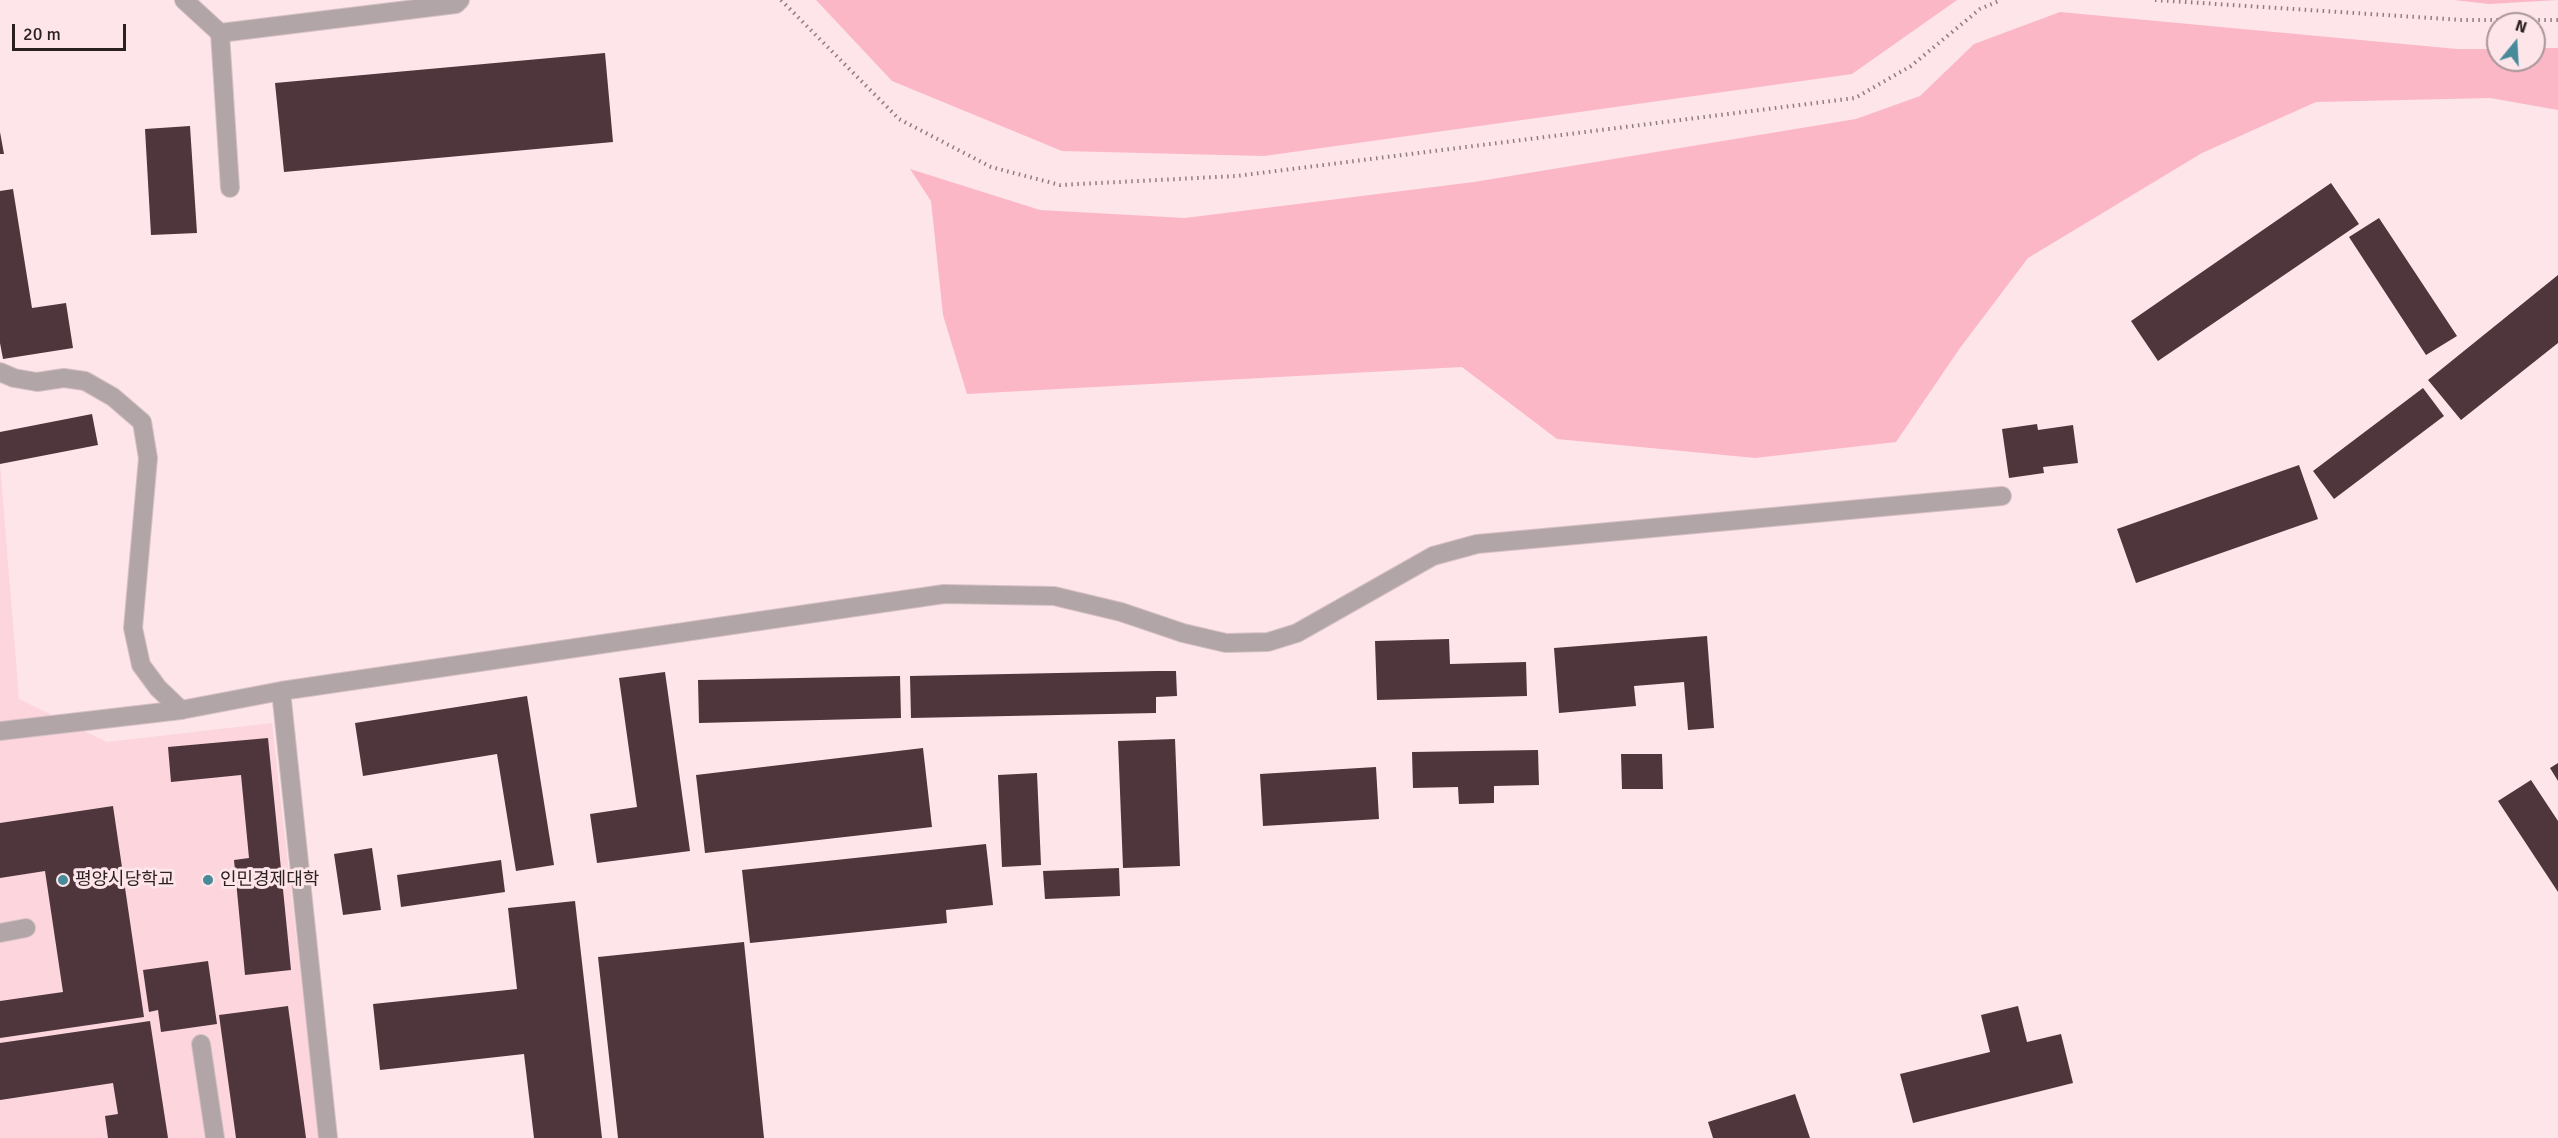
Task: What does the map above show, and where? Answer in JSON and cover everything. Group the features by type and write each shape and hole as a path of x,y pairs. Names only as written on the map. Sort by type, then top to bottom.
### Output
{"street":[{"path":"184,0 220,33 230,188"},
{"path":"220,33 456,4 460,0"},
{"path":"0,372 14,378 37,382 64,378 85,381 113,397 142,422 148,458 133,628 141,665 158,688 181,710"},
{"path":"0,731 181,710 281,691 944,594 1054,596 1121,612 1183,633 1226,643 1268,642 1297,633 1433,556 1478,544 2002,496"},
{"path":"281,691 328,1138"},
{"path":"0,933 26,928"},
{"path":"201,1044 215,1138"}],"path":[{"path":"781,0 899,119 991,167 1060,185 1236,176 1855,98 1911,66 1980,9 2001,0"},
{"path":"2155,0 2462,20 2558,20"}],"shaded area":[{"path":"816,0 1957,0 1852,74 1264,156 1062,151 892,81"},
{"path":"2454,0 2558,0 2489,4"},
{"path":"2060,12 2457,49 2486,49 2486,72 2546,72 2546,48 2558,48 2558,110 2490,98 2316,102 2202,153 2028,258 1960,348 1896,442 1755,458 1557,439 1462,367 967,394 943,315 931,201 910,169 1040,210 1185,218 1474,182 1856,119 1920,96 1974,44"},
{"name":"인민경제대학","path":"0,464 19,699 107,742 272,723 319,1138 0,1138"}],"building":[{"path":"605,53 613,142 284,172 275,83"},
{"path":"190,126 197,233 151,235 145,129"},
{"path":"0,132 4,154 0,154"},
{"path":"2331,183 2359,224 2158,361 2131,321"},
{"path":"13,189 32,308 66,303 73,348 3,359 0,343 0,191"},
{"path":"2379,218 2457,336 2426,355 2349,237"},
{"path":"2558,275 2558,343 2461,420 2428,380"},
{"path":"2423,388 2444,416 2334,499 2313,471"},
{"path":"92,414 98,445 0,464 0,432"},
{"path":"2037,424 2038,430 2073,425 2078,463 2043,467 2044,473 2009,478 2002,429"},
{"path":"2299,465 2318,519 2136,583 2117,529"},
{"path":"1707,636 1714,728 1688,730 1684,682 1634,686 1636,706 1559,713 1554,648"},
{"path":"1449,639 1450,664 1526,662 1527,696 1377,700 1375,641"},
{"path":"1176,671 1177,696 1156,697 1156,713 911,718 910,676"},
{"path":"665,672 690,851 597,863 590,814 637,807 619,678"},
{"path":"900,676 901,718 699,723 698,680"},
{"path":"527,696 554,865 516,871 497,754 363,776 355,723"},
{"path":"268,738 291,970 245,975 234,860 249,858 241,775 171,782 168,747"},
{"path":"1175,739 1180,866 1123,868 1118,741"},
{"path":"923,748 932,827 705,853 696,775"},
{"path":"1538,750 1539,785 1494,786 1494,803 1459,804 1458,787 1413,788 1412,752"},
{"path":"1621,754 1662,754 1663,789 1622,789"},
{"path":"2558,763 2558,781 2550,768"},
{"path":"1376,767 1379,819 1263,826 1260,774"},
{"path":"1037,773 1041,865 1002,867 998,775"},
{"path":"2531,780 2558,821 2558,892 2498,801"},
{"path":"113,806 144,1017 0,1038 0,1001 63,992 45,871 0,878 0,823"},
{"path":"986,844 993,905 946,910 947,923 750,943 742,870"},
{"path":"372,848 381,910 343,915 334,854"},
{"path":"501,860 505,892 401,907 397,875"},
{"path":"1119,868 1120,896 1045,899 1043,871"},
{"path":"575,901 602,1138 534,1138 524,1054 380,1070 373,1004 517,989 508,908"},
{"path":"744,942 764,1138 618,1138 598,957"},
{"path":"208,961 217,1024 161,1032 158,1010 149,1012 143,970"},
{"path":"288,1006 306,1138 236,1138 219,1015"},
{"path":"2018,1006 2027,1042 2061,1034 2073,1083 1913,1123 1900,1074 1990,1052 1981,1015"},
{"path":"150,1021 168,1138 108,1138 105,1116 118,1114 113,1083 0,1100 0,1043"},
{"path":"1795,1094 1810,1138 1713,1138 1708,1122"}],"place":[{"name":"평양시당학교","path":"63,880"},
{"name":"인민경제대학","path":"208,880"}]}
